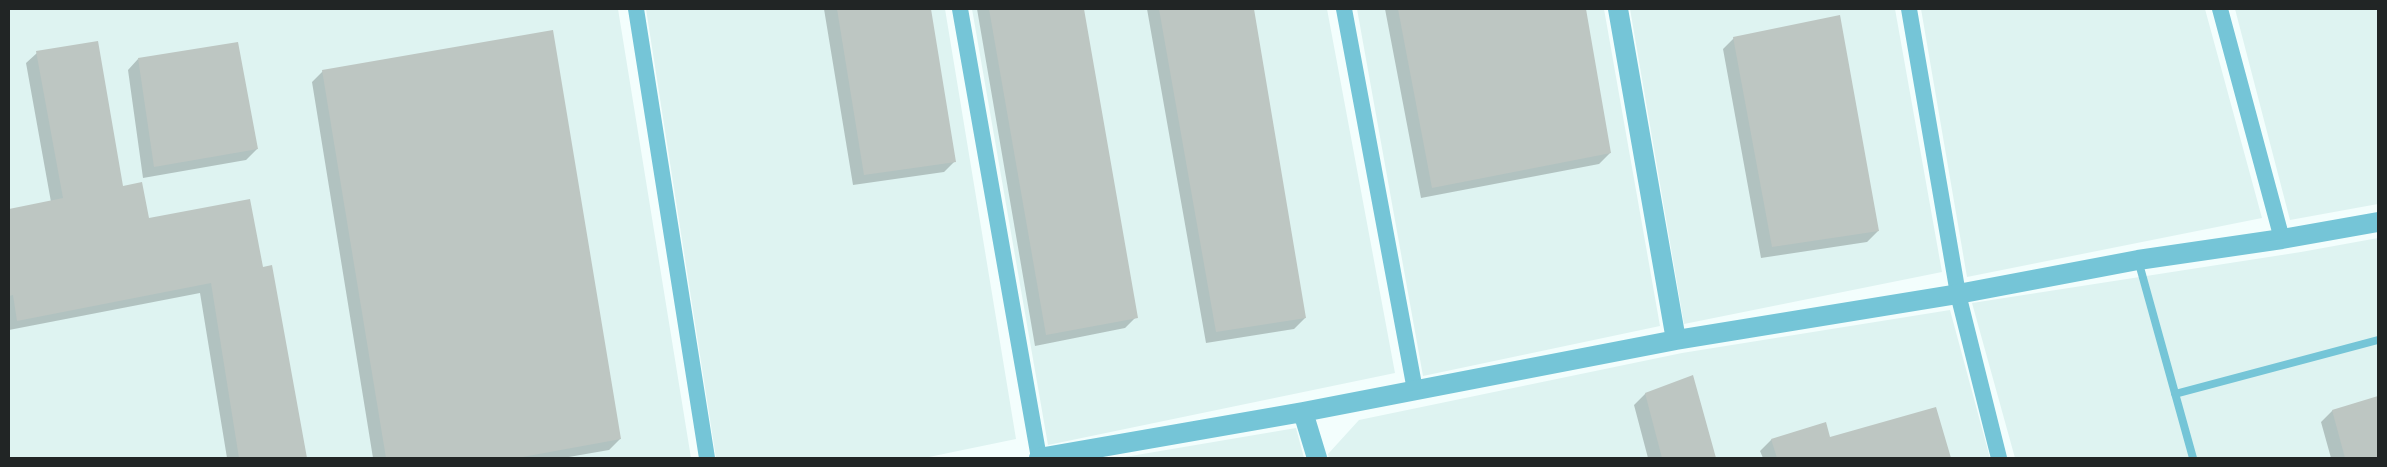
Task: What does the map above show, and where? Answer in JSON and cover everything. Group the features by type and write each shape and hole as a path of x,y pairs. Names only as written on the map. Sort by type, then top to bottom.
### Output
{"street":[{"path":"636,9 707,458"},
{"path":"960,9 1039,458 1304,412 1676,340 1958,294 2138,260 2282,240 2378,222"},
{"path":"1344,9 1415,390"},
{"path":"1618,9 1676,340"},
{"path":"1909,9 1958,294 1999,458"},
{"path":"2220,9 2252,121 2282,240"},
{"path":"1304,412 1316,458"}],"lane":[{"path":"2138,260 2193,458"},
{"path":"2175,394 2378,340"}],"shaded area":[{"path":"9,9 618,9 691,458 9,458"},
{"path":"646,9 945,9 1016,439 924,458 716,458"},
{"path":"972,9 1327,9 1395,373 1048,445"},
{"path":"1357,9 1604,9 1660,326 1423,376"},
{"path":"1630,9 1895,9 1942,272 1684,324"},
{"path":"1921,9 2205,9 2262,218 1967,277"},
{"path":"2235,9 2378,9 2378,204 2290,220"},
{"path":"2378,238 2378,458 2015,458 1972,303 2301,252"},
{"path":"1950,310 1990,458 1329,458 1328,454 1359,420 1682,353"},
{"path":"1296,428 1304,458 1119,458"}],"building":[{"path":"837,9 931,9 956,162 864,175"},
{"path":"989,9 1084,9 1138,318 1046,335"},
{"path":"1159,9 1254,9 1306,318 1216,332"},
{"path":"1398,9 1586,9 1611,153 1432,188"},
{"path":"1840,15 1879,231 1772,247 1733,37"},
{"path":"553,30 621,439 517,458 386,458 322,70"},
{"path":"98,41 123,186 142,182 149,218 250,199 263,267 272,265 307,458 239,458 211,283 17,321 13,295 9,296 9,209 63,198 36,51"},
{"path":"238,42 258,149 154,167 138,58"},
{"path":"1693,375 1716,458 1662,458 1645,393"},
{"path":"2378,396 2378,458 2345,458 2332,410"},
{"path":"1936,407 1951,458 1777,458 1771,439 1826,422 1830,437"}]}
